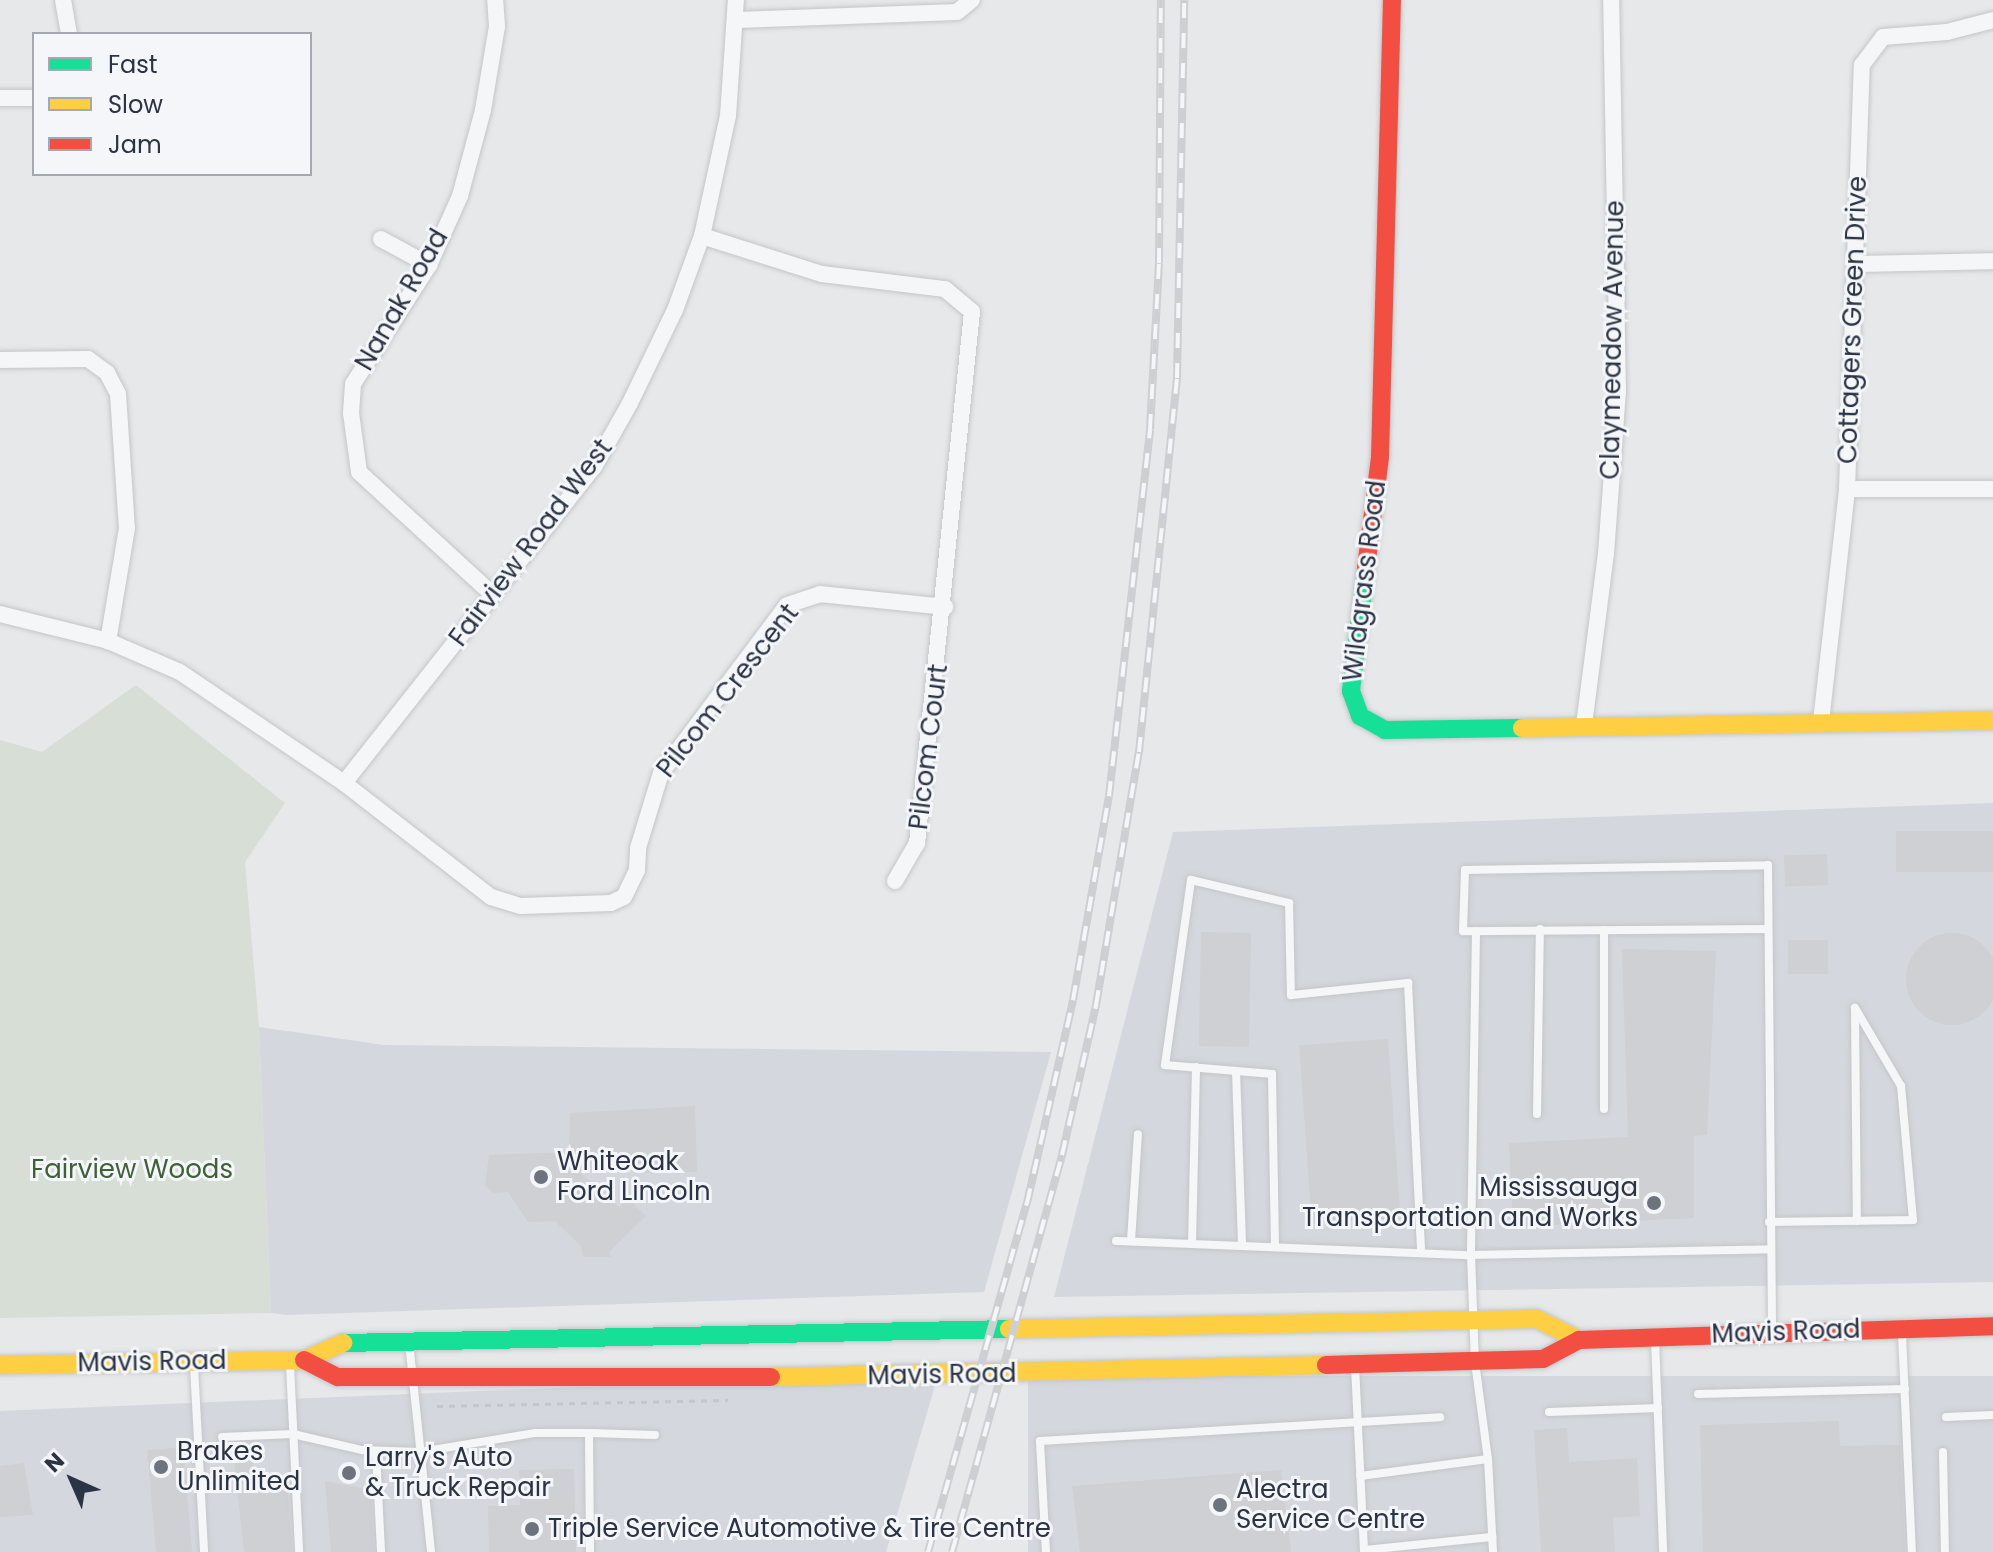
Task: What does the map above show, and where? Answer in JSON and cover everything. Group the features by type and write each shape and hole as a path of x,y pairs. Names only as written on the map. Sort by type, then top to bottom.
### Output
{"main road":[{"name":"Wildgrass Road","path":"1392,0 1380,457 1353,701 1366,722 1385,730 1993,721"},
{"name":"Mavis Road","path":"0,1365 297,1360 341,1343 1473,1320 1537,1319 1579,1340"},
{"name":"Mavis Road","path":"297,1360 338,1377 879,1377 1543,1359 1579,1340 1772,1331 1993,1326"}],"street":[{"path":"63,0 69,32"},
{"name":"Nanak Road","path":"492,594 359,472 354,455 353,384 429,265 460,196 483,110 497,26 495,0"},
{"name":"Fairview Road West","path":"344,783 594,467 675,310 702,236 728,116 736,0"},
{"path":"737,20 957,12 972,0"},
{"name":"Claymeadow Avenue","path":"1584,725 1606,554 1618,392 1611,0"},
{"name":"Cottagers Green Drive","path":"1821,722 1847,489 1860,75 1866,54 1883,37 1947,32 1993,20"},
{"path":"0,98 32,98"},
{"path":"702,236 822,274 930,284 966,302 972,320 945,607"},
{"path":"381,239 429,265"},
{"path":"1855,264 1993,261"},
{"path":"0,360 88,359 107,373 118,394 127,528 108,641"},
{"path":"1847,489 1993,489"},
{"name":"Pilcom Crescent","path":"0,614 108,641 180,672 344,783 491,897 521,906 611,903 632,887 661,773 787,605 820,594 945,607"},
{"name":"Pilcom Court","path":"895,881 917,843 945,607"}],"lane":[{"path":"1765,929 1463,931 1465,870 1768,865 1765,929 1772,1331"},
{"path":"1275,1247 1272,1074 1165,1065 1191,880 1289,903 1291,995 1408,983 1421,1253"},
{"path":"1537,1114 1540,929"},
{"path":"1604,930 1604,1109"},
{"path":"1476,931 1471,1255 1475,1362 1488,1459 1493,1552"},
{"path":"1769,1222 1857,1221 1913,1220 1901,1086 1855,1008 1857,1221"},
{"path":"1192,1244 1196,1067"},
{"path":"1236,1071 1242,1246"},
{"path":"1131,1241 1138,1134"},
{"path":"1116,1241 1471,1255 1770,1249"},
{"path":"1902,1329 1912,1552"},
{"path":"1655,1338 1663,1552"},
{"path":"409,1341 431,1552"},
{"path":"297,1360 293,1434 299,1552"},
{"path":"194,1361 204,1552"},
{"path":"1355,1365 1364,1551 1492,1537"},
{"path":"1698,1394 1905,1389"},
{"path":"1549,1412 1658,1408"},
{"path":"1946,1417 1993,1415"},
{"path":"1046,1552 1040,1441 1440,1417"},
{"path":"222,1437 293,1434 376,1452 420,1452 535,1433 655,1435"},
{"path":"589,1433 590,1552"},
{"path":"376,1452 381,1552"},
{"path":"1943,1452 1945,1552"},
{"path":"1360,1476 1488,1459"}],"path":[{"path":"437,1406 728,1400"}],"shaded area":[{"path":"1993,803 1993,1282 1054,1297 1173,832"},
{"path":"259,1027 384,1045 1051,1052 984,1292 286,1315 271,1313"},
{"path":"939,1372 886,1552 0,1552 0,1411"},
{"path":"1028,1376 1993,1376 1993,1552 1028,1552"}],"green space":[{"name":"Fairview Woods","path":"136,685 285,803 245,862 259,1027 271,1313 0,1318 0,740 42,752"}],"building":[{"path":"1896,831 1993,831 1993,872 1896,872"},
{"path":"1827,854 1828,885 1785,886 1784,856"},
{"path":"1201,932 1251,933 1249,1047 1199,1046"},
{"path":"1943,934 1961,934 1978,940 1994,959 1994,999 1978,1018 1961,1024 1943,1024 1926,1018 1913,1005 1907,988 1907,970 1913,953 1926,940"},
{"path":"1788,940 1828,940 1828,974 1788,974"},
{"path":"1622,949 1716,951 1707,1135 1694,1136 1694,1218 1513,1227 1509,1143 1628,1137"},
{"path":"1388,1039 1400,1218 1312,1224 1299,1045"},
{"name":"Whiteoak Ford Lincoln","path":"695,1106 697,1172 645,1173 645,1166 581,1173 619,1207 629,1199 646,1216 609,1252 611,1257 583,1257 581,1246 555,1221 528,1222 508,1192 494,1193 485,1186 489,1155 569,1152 570,1113"},
{"path":"1839,1421 1840,1446 1900,1445 1905,1552 1703,1552 1700,1425"},
{"path":"1567,1428 1569,1462 1637,1458 1640,1516 1613,1518 1615,1552 1541,1552 1534,1430"},
{"path":"183,1447 192,1552 156,1552 147,1450"},
{"path":"253,1459 255,1484 287,1481 292,1552 244,1552 234,1461"},
{"path":"24,1463 33,1515 0,1517 0,1466"},
{"name":"Triple Service Automotive & Tire Centre","path":"574,1469 576,1552 489,1552 488,1506 520,1505 519,1470"},
{"path":"1281,1470 1291,1552 1080,1552 1072,1486"},
{"path":"325,1481 371,1490 374,1552 331,1552"}],"railway":[{"path":"928,1552 1027,1203 1073,1000 1109,796 1150,429 1159,263 1161,0"},
{"path":"952,1552 1062,1155 1096,1005 1139,752 1177,378 1184,0"}],"traffic: fast":[{"path":"1366,568 1351,691 1360,716 1385,730 1522,728"},
{"path":"343,1343 1009,1329"}],"traffic: slow":[{"path":"1522,728 1993,721"},
{"path":"1009,1329 1537,1319 1579,1340"},
{"path":"0,1365 304,1360 343,1343"},
{"path":"771,1377 1326,1365"}],"traffic: jam":[{"path":"1366,568 1380,457 1392,0"},
{"path":"1326,1365 1543,1359 1579,1340 1993,1326"},
{"path":"304,1360 338,1377 771,1377"}],"place":[{"name":"Whiteoak Ford Lincoln","path":"541,1177"},
{"name":"Mississauga Transportation and Works","path":"1654,1203"},
{"name":"Brakes Unlimited","path":"161,1467"},
{"name":"Larry's Auto & Truck Repair","path":"349,1473"},
{"name":"Alectra Service Centre","path":"1220,1505"},
{"name":"Triple Service Automotive & Tire Centre","path":"532,1529"}]}
